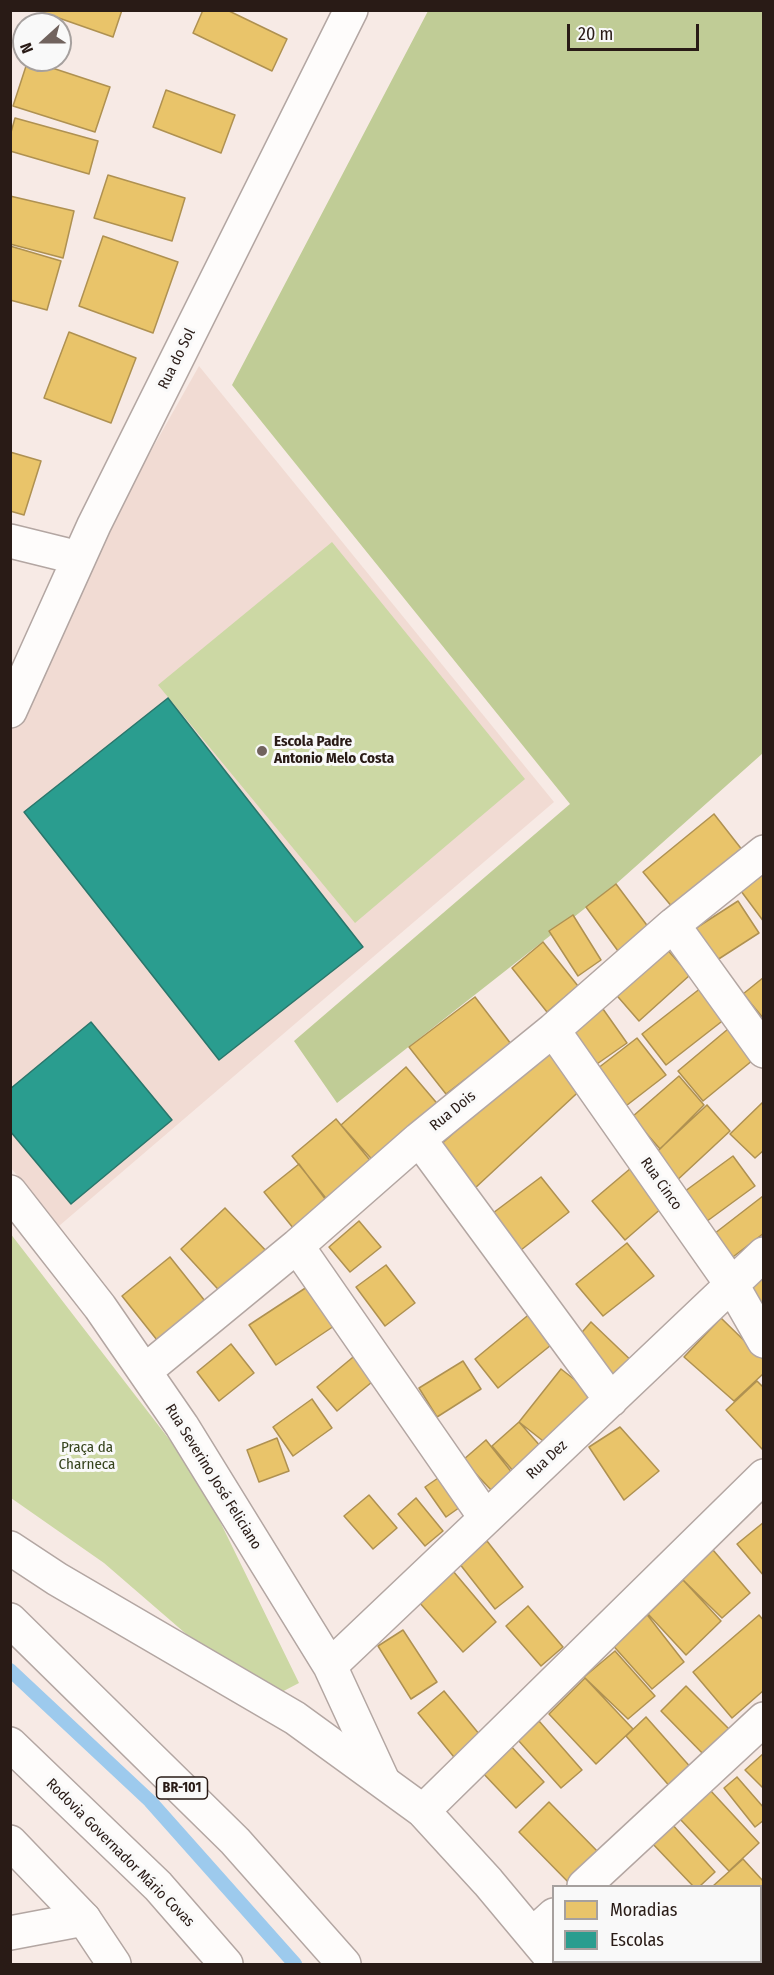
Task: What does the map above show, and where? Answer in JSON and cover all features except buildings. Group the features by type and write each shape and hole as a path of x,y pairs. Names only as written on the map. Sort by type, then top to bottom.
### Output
{"main road":[{"name":"Rua do Sol","path":"11,710 80,558 351,10"},
{"path":"10,541 80,558"},
{"name":"Rua Dois","path":"145,1371 297,1246 419,1139 553,1030 673,925 764,852"},
{"path":"673,925 764,1051"},
{"name":"Rua Cinco","path":"553,1030 732,1285 764,1341"},
{"path":"419,1139 611,1400"},
{"name":"Rua Severino José Feliciano","path":"10,1192 100,1307 182,1426 330,1666 383,1781"},
{"path":"297,1246 485,1517"},
{"name":"Rua Dez","path":"330,1666 764,1254"},
{"path":"423,1811 764,1476"},
{"path":"10,1548 57,1579 295,1718 383,1781 423,1811 543,1924 552,1952"},
{"name":"BR-101","path":"10,1620 235,1841 344,1965"},
{"path":"586,1885 764,1719"},
{"name":"Rodovia Governador Mário Covas","path":"10,1744 158,1886 225,1965"},
{"path":"10,1842 84,1919 114,1965"},
{"path":"10,1933 84,1919"}],"shaded area":[{"name":"Escola Padre Antonio Melo Costa","path":"199,366 554,802 59,1226 11,1168 11,699"}],"green space":[{"path":"428,11 763,11 763,753 616,884 337,1103 294,1041 570,804 232,385"},
{"path":"332,542 525,779 355,923 158,685"},
{"name":"Praça da Charneca","path":"10,1233 179,1452 208,1497 299,1683 272,1697 251,1690 104,1563 11,1498"}],"waterway":[{"path":"10,1670 150,1801 295,1964"}],"place":[{"name":"Escola Padre Antonio Melo Costa","path":"262,751"}]}
